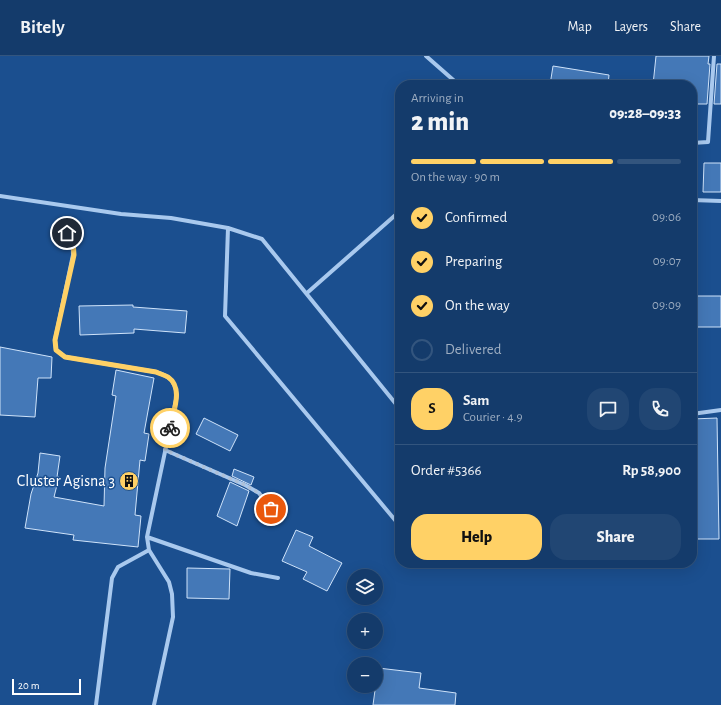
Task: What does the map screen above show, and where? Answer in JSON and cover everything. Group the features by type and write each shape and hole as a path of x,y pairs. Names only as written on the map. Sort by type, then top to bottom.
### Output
{"street":[{"path":"426,56 453,80"},
{"path":"697,143 708,142 714,56"},
{"path":"0,196 121,214 170,218 228,228 262,239 395,403"},
{"path":"697,200 721,201"},
{"path":"307,294 395,215"},
{"path":"228,228 225,316 395,520"},
{"path":"54,229 67,233 73,241 74,255 55,340 56,350 65,357 156,372 168,376 175,384 177,396 147,537 149,550 169,582 172,594 173,617 154,705"},
{"path":"697,413 721,410"},
{"path":"165,450 245,485 259,493 271,509"},
{"path":"147,537 251,573 278,578"},
{"path":"96,705 112,578 118,567 149,550"}],"building":[{"path":"656,56 709,56 708,64 710,64 707,104 697,104 697,80 654,80"},
{"path":"717,64 721,64 721,104 714,104"},
{"path":"553,66 609,75 608,80 551,80"},
{"path":"704,163 721,163 721,192 703,192"},
{"path":"697,296 721,296 721,327 697,327"},
{"path":"133,305 133,307 187,311 185,333 134,329 134,333 80,335 79,306"},
{"path":"0,347 52,357 51,378 38,378 35,417 0,415"},
{"path":"116,370 154,378 144,433 149,434 145,461 140,460 135,515 141,516 138,547 73,540 74,535 25,528 31,494 38,473 40,453 60,456 57,477 59,477 54,497 104,506 105,468 116,396 112,395"},
{"path":"204,418 238,435 230,451 196,434"},
{"path":"717,418 719,539 697,539 697,419"},
{"path":"234,469 254,477 251,485 232,476"},
{"path":"230,482 249,491 237,526 217,516"},
{"path":"296,530 313,537 309,546 342,563 327,591 303,579 307,572 282,561"},
{"path":"187,568 230,569 229,599 187,598"},
{"path":"383,669 421,673 419,688 456,693 455,705 373,705 375,693 383,693"}],"way so far":[{"path":"170,428 165,450 245,485 259,493 271,509"}],"place":[{"name":"Cluster Agisna 3","path":"129,481"}],"route":[{"path":"67,233 73,241 74,255 55,340 56,350 65,357 156,372 168,376 175,384 177,396 170,428"}]}
